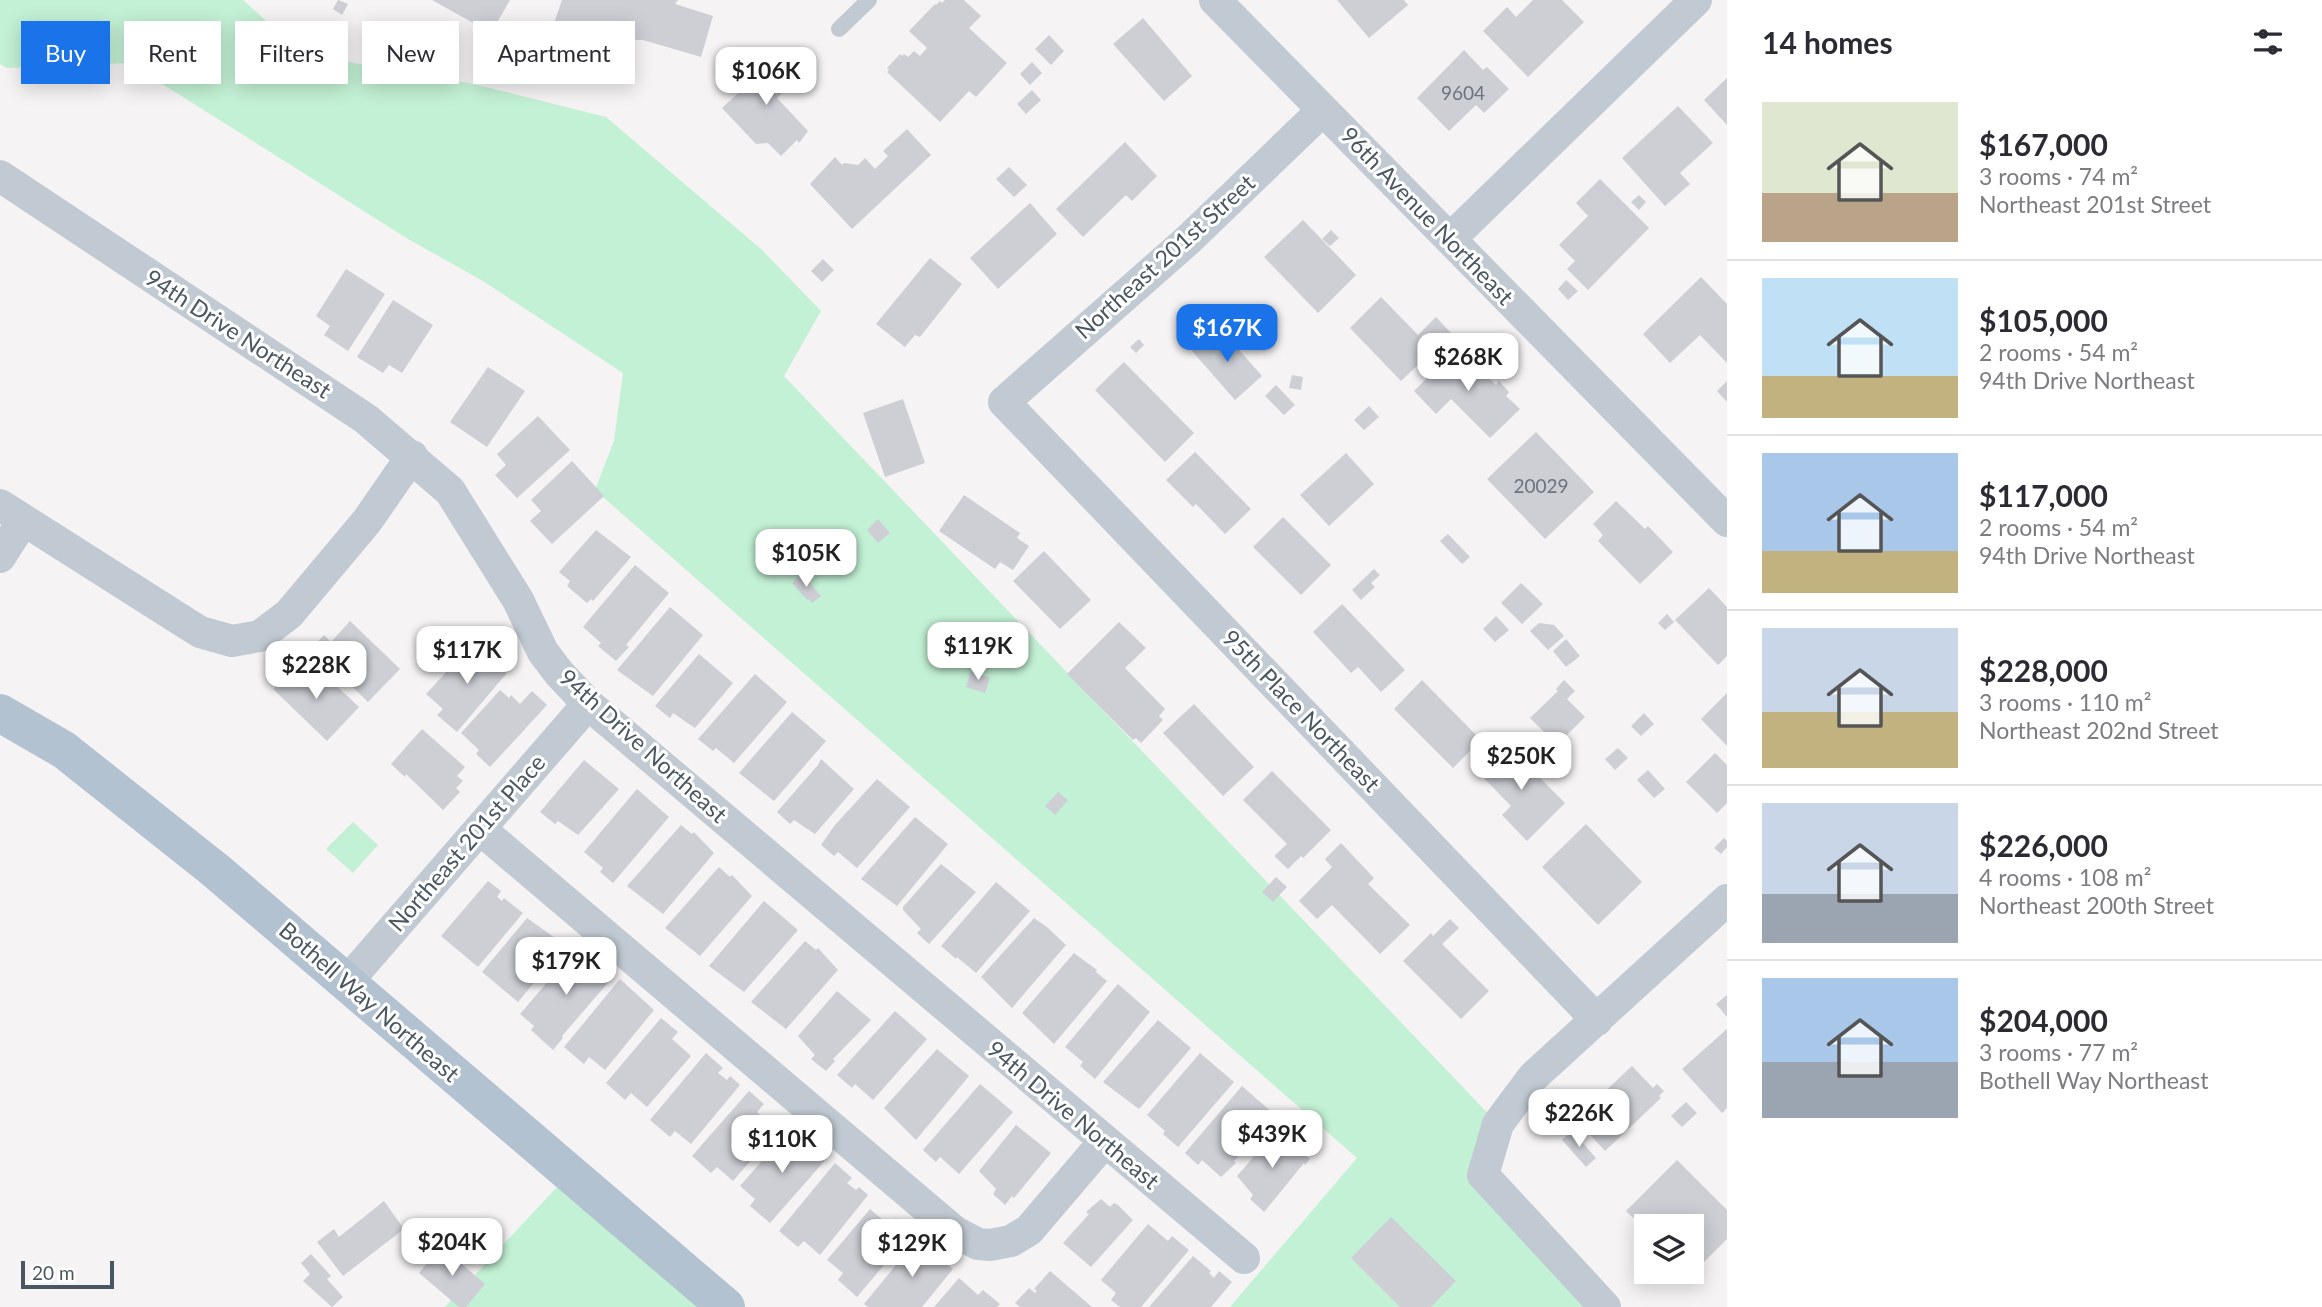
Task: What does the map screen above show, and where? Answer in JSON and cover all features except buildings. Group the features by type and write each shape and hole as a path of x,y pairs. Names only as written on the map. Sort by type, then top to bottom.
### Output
{"main road":[{"name":"Bothell Way Northeast","path":"0,713 64,750 215,870 726,1307"}],"street":[{"name":"96th Avenue Northeast","path":"1215,0 1727,521"},
{"path":"1450,239 1696,0"},
{"name":"Northeast 201st Street","path":"1004,402 1188,240 1323,110"},
{"name":"94th Drive Northeast","path":"0,176 366,419 412,456 450,491 518,600 543,652 558,673 588,704 1244,1258"},
{"name":"95th Place Northeast","path":"1004,402 1597,1020"},
{"path":"0,557 11,513 200,632 232,641 260,636 289,614 367,521 412,456"},
{"name":"Northeast 201st Place","path":"346,983 588,704"},
{"path":"480,829 967,1239 990,1245 1011,1241 1029,1230 1104,1142"},
{"path":"1605,1307 1483,1174 1498,1124 1533,1076 1727,900"}],"lane":[{"path":"839,29 869,0"}],"green space":[{"path":"0,0 243,0 266,21 235,21 235,84 348,84 348,62 362,64 362,84 459,84 459,81 606,117 762,250 821,311 784,376 1498,1124 1483,1175 1605,1307 1230,1307 1357,1158 595,490 614,441 623,373 483,281 408,239 162,84 221,84 221,21 124,21 124,63 110,64 110,21 21,21 21,67 7,68 0,64"},
{"path":"353,822 378,845 353,873 326,849"},
{"path":"570,1173 722,1307 445,1307"}]}
